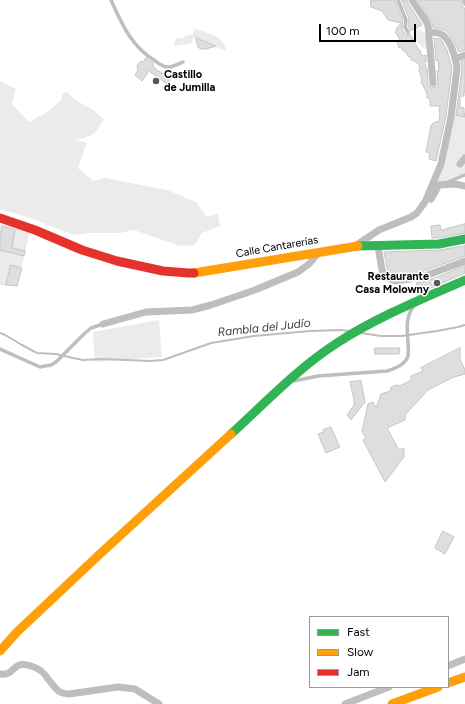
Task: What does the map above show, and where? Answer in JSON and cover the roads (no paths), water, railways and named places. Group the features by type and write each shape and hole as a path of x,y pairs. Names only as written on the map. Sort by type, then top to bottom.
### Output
{"main road":[{"name":"Calle Cantarerías","path":"0,218 35,230 69,245 117,261 163,271 194,273 355,246 439,244 465,239"},
{"path":"0,651 17,632 101,553 283,386 307,366 347,337 374,322 397,310 465,280"},
{"path":"0,645 17,632"},
{"path":"449,683 465,677"},
{"path":"392,704 435,688"}],"street":[{"path":"412,0 426,20 429,33 433,83"},
{"path":"355,246 379,230 411,217 417,213 427,197 441,164 450,122 457,66 449,41 439,33 429,33"},
{"path":"455,59 465,55"},
{"path":"460,164 465,158"},
{"path":"427,197 431,199 439,185 455,184 465,186"},
{"path":"378,246 382,270 386,276 395,281 425,276 465,261"},
{"path":"103,324 146,312 192,310 212,305 298,272 309,264 319,252"},
{"path":"449,666 465,659"},
{"path":"0,674 8,674 16,666 22,664 28,665 37,668 49,679 56,690 62,694 80,693 118,687 135,689 159,704"},
{"path":"345,704 386,688"}],"lane":[{"path":"111,0 126,30 135,44 145,55 166,67 183,62"},
{"path":"398,0 406,20 405,27 408,32"},
{"path":"463,0 465,4"},
{"path":"439,185 465,175"},
{"path":"283,386 295,380 311,376 380,372 393,369 402,364 407,360 408,354 408,326 411,309 420,300"},
{"path":"0,349 40,367 51,365 91,328 103,324"}],"waterway":[{"name":"Rambla del Judío","path":"361,333 381,336 402,336 465,325"},
{"name":"Rambla del Judío","path":"0,333 37,353 56,354 83,360 102,359 150,361 163,360 211,343 254,336 310,331 349,331"}],"place":[{"name":"Castillo de Jumilla","path":"156,81"},
{"name":"Restaurante Casa Molowny","path":"437,283"}]}
